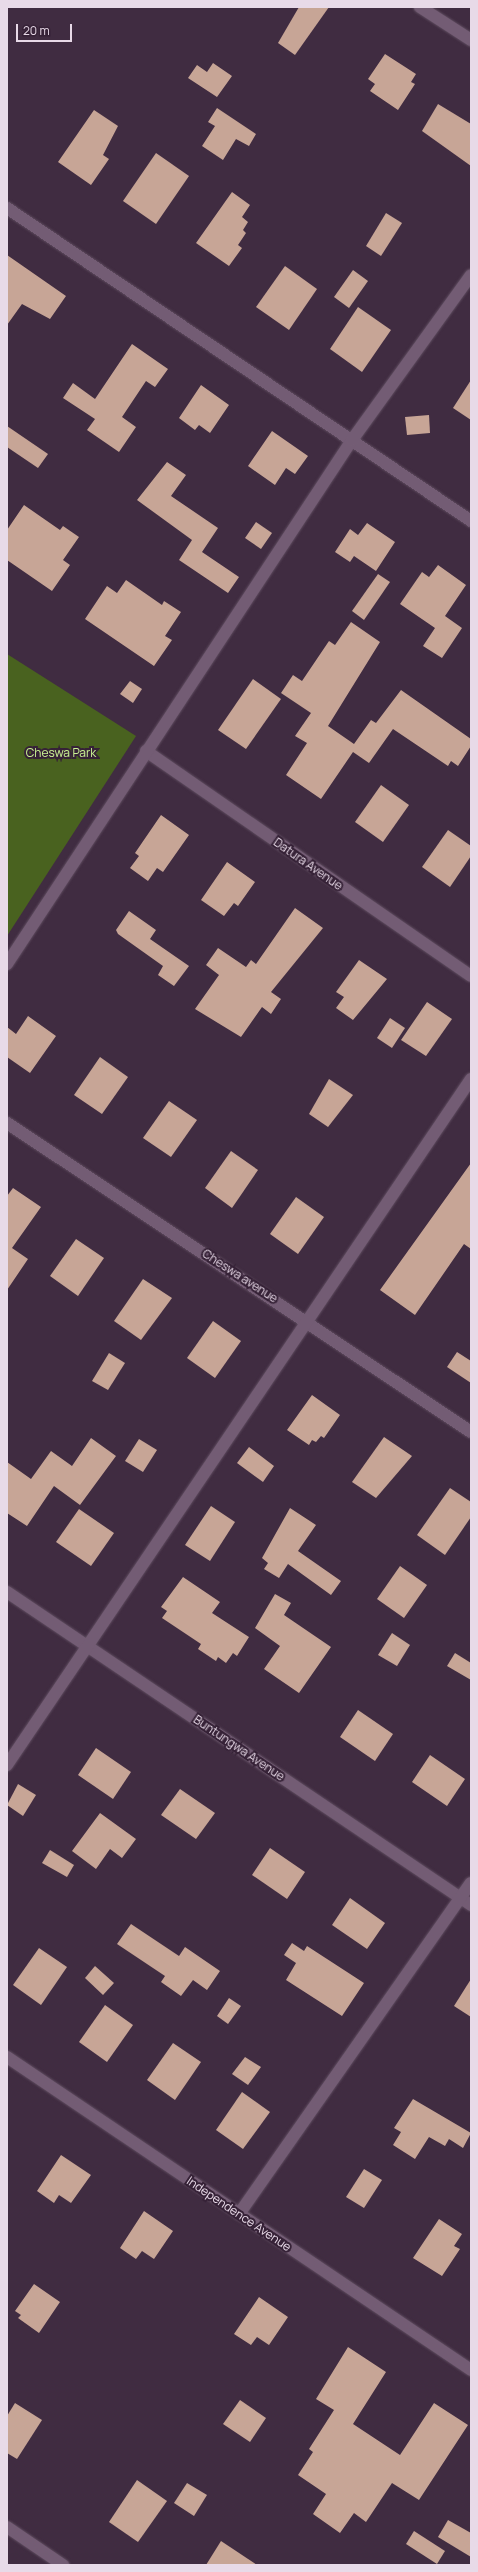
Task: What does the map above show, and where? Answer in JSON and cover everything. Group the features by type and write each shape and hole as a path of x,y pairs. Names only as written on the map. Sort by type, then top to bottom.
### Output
{"street":[{"path":"420,7 471,40"},
{"path":"7,208 471,521"},
{"path":"7,964 352,440 471,275"},
{"name":"Datura Avenue","path":"146,751 471,976"},
{"path":"7,1765 309,1321 471,1079"},
{"name":"Cheswa avenue","path":"7,1123 309,1321 471,1432"},
{"name":"Buntungwa Avenue","path":"7,1592 471,1904"},
{"path":"239,2214 471,1883"},
{"name":"Independence Avenue","path":"7,2057 471,2370"},
{"path":"7,2527 63,2565"}],"green space":[{"name":"Cheswa Park","path":"7,654 136,736 7,936"}],"building":[{"path":"299,7 329,7 295,55 278,43"},
{"path":"385,54 416,74 411,82 415,84 398,110 370,91 375,84 368,79"},
{"path":"213,63 232,76 217,97 188,78 197,65 207,72"},
{"path":"438,104 471,124 471,166 422,131"},
{"path":"217,108 256,134 249,146 236,139 223,160 202,146 215,126 208,122"},
{"path":"94,110 118,126 103,155 109,159 91,185 58,162"},
{"path":"156,153 189,176 156,224 123,201"},
{"path":"232,192 250,205 242,217 248,222 243,230 246,233 238,245 242,248 229,266 196,243"},
{"path":"386,213 402,223 381,256 366,246"},
{"path":"7,255 66,296 50,319 22,304 7,325"},
{"path":"285,266 317,289 289,330 256,307"},
{"path":"353,270 368,281 349,308 334,297"},
{"path":"358,307 391,330 362,372 330,349"},
{"path":"132,344 168,369 155,387 146,381 122,417 136,427 119,452 87,430 95,419 63,398 73,383 95,399"},
{"path":"471,380 471,420 453,408"},
{"path":"201,385 229,405 210,433 199,425 195,430 179,418"},
{"path":"429,415 430,433 407,435 405,417"},
{"path":"7,426 48,454 38,468 7,447"},
{"path":"272,431 308,456 295,474 286,468 275,485 248,466"},
{"path":"167,462 186,475 171,496 218,528 202,552 239,577 228,593 179,560 192,540 137,500"},
{"path":"24,505 60,530 63,526 79,537 63,560 70,565 52,591 7,560 7,530"},
{"path":"256,522 272,533 261,549 245,538"},
{"path":"367,523 395,542 376,571 354,556 350,562 335,552 350,529 358,535"},
{"path":"438,565 466,585 445,616 462,628 442,658 423,646 435,628 400,604 422,572 429,577"},
{"path":"378,574 390,582 364,620 352,611"},
{"path":"126,580 162,605 164,601 181,612 165,636 172,640 154,666 85,619 107,586 117,593"},
{"path":"351,622 380,642 328,726 354,744 371,720 376,723 401,690 471,739 471,746 458,766 451,761 448,766 393,729 369,763 353,752 321,799 286,775 307,743 295,736 311,713 281,693 293,675 302,681 329,641 335,645"},
{"path":"253,679 281,699 246,749 218,730"},
{"path":"130,681 142,689 133,703 120,694"},
{"path":"381,785 409,805 383,842 355,822"},
{"path":"161,815 189,835 163,872 157,868 148,881 130,868 139,856 135,853"},
{"path":"448,830 471,846 471,856 450,887 422,867"},
{"path":"227,862 255,882 238,906 234,903 224,916 201,900"},
{"path":"295,908 323,928 271,992 281,999 271,1014 262,1007 241,1037 195,1009 219,975 206,965 218,948 246,967 251,960 256,964"},
{"path":"129,911 156,930 150,939 189,966 174,986 158,975 163,966 118,934 116,930"},
{"path":"359,960 387,979 353,1020 336,1008 344,997 336,992"},
{"path":"427,1002 452,1019 426,1056 401,1040"},
{"path":"28,1016 56,1036 30,1073 7,1057 7,1027 16,1034"},
{"path":"390,1018 405,1028 392,1048 377,1038"},
{"path":"100,1057 128,1077 102,1114 74,1095"},
{"path":"329,1079 353,1095 328,1127 309,1114"},
{"path":"169,1101 197,1120 171,1157 143,1138"},
{"path":"231,1151 258,1170 232,1208 205,1188"},
{"path":"471,1163 471,1249 464,1244 415,1315 380,1290"},
{"path":"13,1188 41,1207 12,1248 28,1259 7,1290 7,1196"},
{"path":"296,1197 324,1217 298,1254 270,1234"},
{"path":"76,1239 104,1258 78,1296 50,1276"},
{"path":"143,1279 172,1298 141,1340 114,1321"},
{"path":"213,1321 241,1341 215,1378 187,1358"},
{"path":"457,1352 471,1361 471,1383 447,1367"},
{"path":"109,1353 125,1363 108,1390 92,1381"},
{"path":"312,1395 340,1415 324,1438 321,1436 316,1442 312,1440 309,1445 287,1430"},
{"path":"384,1437 412,1456 376,1498 352,1482"},
{"path":"91,1438 116,1456 80,1505 54,1486 27,1526 7,1513 7,1462 31,1479 51,1451 72,1466"},
{"path":"139,1439 157,1450 143,1472 125,1461"},
{"path":"249,1447 274,1466 263,1482 237,1463"},
{"path":"450,1488 471,1502 471,1517 445,1555 417,1535"},
{"path":"211,1506 235,1522 210,1561 185,1545"},
{"path":"290,1508 316,1525 298,1551 341,1581 331,1595 288,1564 279,1578 264,1569 268,1563 262,1558"},
{"path":"79,1509 114,1533 91,1566 56,1542"},
{"path":"400,1566 427,1585 404,1618 377,1599"},
{"path":"183,1577 220,1602 212,1613 249,1637 237,1656 233,1653 226,1663 218,1657 216,1661 198,1649 201,1644 162,1618 167,1611 161,1607"},
{"path":"275,1594 291,1603 284,1615 331,1647 299,1693 264,1669 280,1646 255,1628"},
{"path":"392,1633 410,1645 397,1666 378,1655"},
{"path":"455,1653 471,1663 471,1680 447,1666"},
{"path":"358,1710 393,1734 375,1761 340,1737"},
{"path":"96,1748 131,1772 113,1799 78,1775"},
{"path":"430,1755 465,1779 447,1806 412,1782"},
{"path":"18,1784 36,1795 23,1816 7,1805"},
{"path":"180,1789 215,1813 196,1839 161,1815"},
{"path":"100,1813 136,1839 122,1858 110,1849 96,1869 72,1851"},
{"path":"270,1848 305,1872 287,1899 252,1875"},
{"path":"50,1850 74,1865 67,1877 42,1863"},
{"path":"350,1898 385,1923 367,1949 332,1925"},
{"path":"131,1924 179,1956 185,1947 220,1971 207,1990 193,1980 181,1996 161,1982 165,1976 117,1944"},
{"path":"292,1943 304,1951 307,1946 364,1983 342,2016 286,1980 296,1963 284,1955"},
{"path":"39,1948 67,1967 41,2005 13,1985"},
{"path":"95,1966 114,1983 103,1995 85,1978"},
{"path":"471,1979 471,2017 454,2006"},
{"path":"229,1998 241,2006 228,2024 217,2016"},
{"path":"105,2005 133,2025 107,2062 79,2042"},
{"path":"173,2043 201,2062 175,2100 147,2080"},
{"path":"245,2057 261,2067 248,2085 232,2074"},
{"path":"242,2092 270,2112 243,2149 216,2130"},
{"path":"413,2099 471,2133 463,2148 449,2139 445,2146 429,2137 415,2159 393,2145 401,2132 394,2128"},
{"path":"61,2155 91,2175 71,2203 59,2195 54,2203 37,2191"},
{"path":"364,2169 382,2180 364,2208 346,2197"},
{"path":"144,2211 173,2231 154,2259 142,2251 136,2259 120,2248"},
{"path":"439,2219 462,2234 454,2246 460,2249 442,2276 413,2258"},
{"path":"34,2284 60,2302 39,2333 18,2318 21,2315 15,2311"},
{"path":"259,2297 288,2317 269,2345 257,2337 251,2345 234,2334"},
{"path":"348,2347 386,2372 353,2424 400,2455 434,2403 468,2425 419,2500 392,2483 366,2522 354,2513 340,2533 313,2514 326,2494 298,2475 313,2452 309,2449 334,2410 316,2399"},
{"path":"240,2400 266,2418 250,2442 223,2424"},
{"path":"15,2403 42,2420 17,2459 7,2453 7,2416"},
{"path":"137,2480 167,2501 138,2542 109,2522"},
{"path":"187,2483 207,2495 194,2516 174,2503"},
{"path":"448,2520 471,2533 471,2557 438,2537"},
{"path":"414,2531 445,2551 437,2564 406,2544"},
{"path":"221,2541 257,2565 206,2565"}]}
